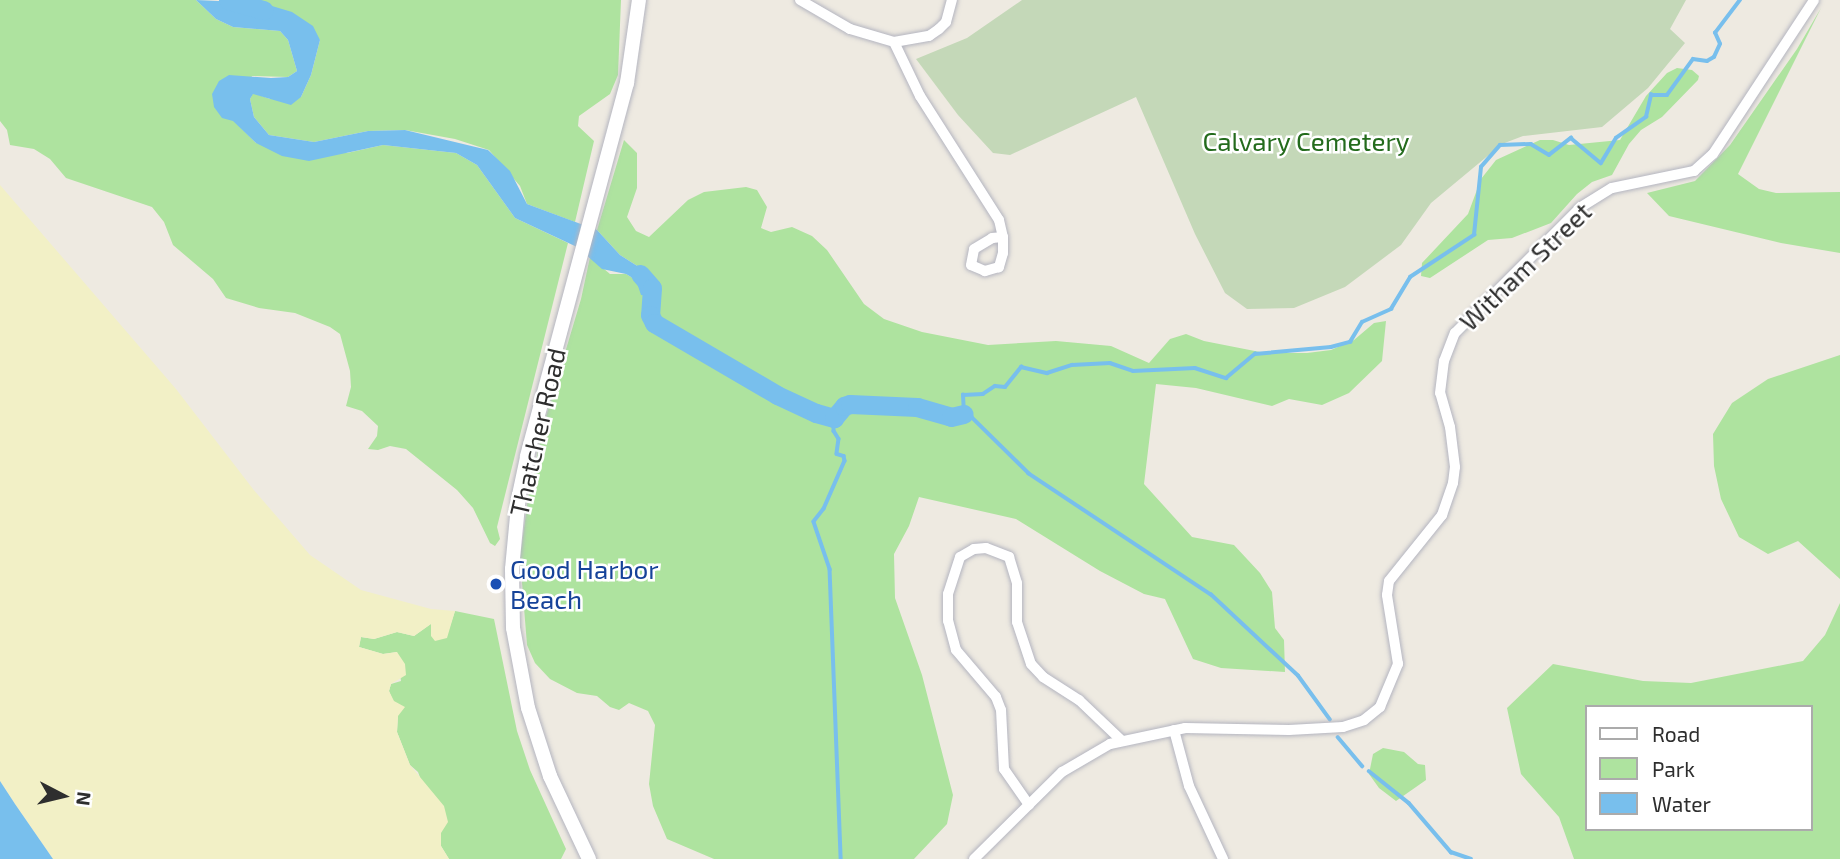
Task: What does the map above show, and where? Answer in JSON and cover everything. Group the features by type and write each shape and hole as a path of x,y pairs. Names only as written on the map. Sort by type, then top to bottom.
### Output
{"main road":[{"name":"Thatcher Road","path":"589,859 550,776 537,739 518,666 512,599 519,495 627,83 639,0"}],"street":[{"path":"800,0 850,29 894,42 929,36 939,29 946,22 952,0"},
{"name":"Witham Street","path":"974,859 1062,772 1087,755 1122,741 1174,730 1343,727 1364,720 1380,707 1398,664 1398,648 1387,595 1389,581 1442,515 1453,483 1455,467 1450,427 1440,393 1444,361 1455,333 1581,207 1612,188 1694,171 1713,154 1814,0"},
{"path":"894,42 920,96 995,211 1003,237"},
{"path":"1029,805 1004,769 1002,710 996,697 956,650 948,621 948,594 960,557 974,549 986,548 1009,557 1017,583 1017,622 1031,664 1043,677 1079,700 1122,741"},
{"path":"1174,730 1189,786 1223,859"}],"green space":[{"path":"0,0 196,0 216,19 233,27 280,31 288,40 297,71 288,77 252,76 233,120 256,143 347,153 383,145 456,153 477,165 515,218 568,243 497,527 500,539 495,546 490,543 473,508 457,490 406,449 390,446 378,450 368,449 377,436 378,426 362,411 346,406 351,387 350,371 340,334 330,327 295,313 259,308 226,298 213,279 173,245 164,222 152,207 66,178 50,159 34,149 10,145 7,130 0,121"},
{"path":"226,0 621,0 618,75 610,94 579,116 578,126 594,141 575,222 527,204 520,186 489,150 455,139 405,130 368,131 314,142 269,135 254,117 250,99 253,93 270,99 301,97 311,75 320,40 262,3 239,4"},
{"name":"Calvary Cemetery","path":"1022,0 1686,0 1670,29 1685,43 1648,88 1602,127 1523,136 1502,144 1431,203 1401,245 1345,287 1294,308 1247,309 1225,293 1195,234 1136,97 1010,155 993,153 958,115 916,59 967,38"},
{"path":"1821,8 1738,174 1759,189 1776,193 1840,192 1840,253 1781,243 1669,216 1647,193 1695,181 1730,145 1797,49"},
{"path":"1677,68 1692,70 1699,76 1698,80 1662,117 1641,130 1629,144 1612,175 1592,182 1577,194 1551,223 1512,238 1488,240 1430,278 1421,276 1422,263 1468,214 1481,179 1496,160 1540,140 1553,140 1569,145 1620,140 1646,96 1667,73"},
{"path":"624,140 637,153 637,188 627,217 636,231 649,237 688,200 704,192 746,187 757,190 767,207 761,228 771,232 792,227 812,236 827,250 864,304 884,319 922,332 988,345 1056,341 1111,346 1149,363 1170,339 1186,334 1204,341 1265,353 1307,353 1331,350 1354,340 1374,323 1386,321 1382,361 1349,393 1322,405 1289,399 1272,406 1196,388 1156,384 1144,484 1192,537 1234,545 1260,573 1272,592 1275,628 1284,640 1285,672 1221,668 1193,659 1165,599 1144,594 1100,571 1016,519 919,497 909,526 894,554 895,598 922,675 953,795 947,824 914,859 714,859 667,839 653,806 649,784 655,725 648,711 629,703 619,710 610,707 597,696 577,693 550,679 535,663 527,645 520,558 528,498 544,423 581,299 590,257 610,274 626,274 636,280 653,276 620,255 597,230"},
{"path":"1840,355 1840,579 1798,541 1768,554 1739,537 1721,499 1714,466 1713,434 1732,403 1768,379"},
{"path":"1840,603 1840,859 1574,859 1559,817 1521,774 1507,708 1553,664 1643,681 1691,683 1803,661 1825,635"},
{"path":"455,611 494,619 517,731 530,770 566,849 561,859 449,859 441,846 441,833 418,772 410,765 397,732 398,715 389,691 391,684 401,681 397,652 383,654 359,647 361,637 374,639 397,632 414,636 432,623 431,635 446,638"},
{"path":"1383,748 1404,752 1418,764 1425,765 1426,780 1396,801 1379,788 1369,774 1373,754"}],"sand":[{"path":"0,185 176,389 253,489 310,555 361,590 431,609 455,611 447,638 435,641 431,636 431,624 414,636 397,632 374,639 361,637 359,647 383,654 397,652 405,664 406,675 391,684 389,691 394,701 405,707 398,716 397,732 410,765 444,806 448,822 441,833 441,846 449,859 53,859 15,804 0,781"}],"water":[{"path":"196,0 262,3 292,12 313,26 320,40 311,75 301,97 291,105 253,94 250,99 254,117 269,135 314,142 368,131 405,130 488,150 510,171 527,204 597,230 620,255 653,276 656,289 653,296 641,295 636,280 626,274 602,269 577,247 515,218 477,165 456,153 383,145 309,161 282,156 256,143 233,121 222,118 214,107 212,94 219,81 229,75 288,77 297,71 288,40 280,31 233,27 216,19"},
{"path":"0,781 15,804 53,859 0,859"}],"waterway":[{"path":"228,0 264,10"},
{"path":"1330,720 1298,676 1211,595 1029,474 972,418 964,414 963,395 983,394 995,386 1005,387 1021,367 1047,373 1072,365 1110,363 1133,371 1195,368 1226,378 1255,354 1331,347 1350,342 1362,322 1391,309 1410,277 1474,235 1481,167 1500,145 1531,144 1549,155 1571,138 1601,163 1616,138 1646,117 1651,95 1667,95 1693,59 1707,61 1714,57 1720,44 1715,33 1740,0"},
{"path":"640,274 652,288 650,315 654,323 777,395 816,413 834,418 844,406 850,404 917,407 951,417 964,414"},
{"path":"834,418 834,431 839,439 837,454 844,456 845,461 824,509 814,522 830,569 841,859"},
{"path":"1338,737 1362,766"},
{"path":"1369,771 1409,803 1451,852 1471,859"}],"place":[{"name":"Good Harbor Beach","path":"496,584"}]}
